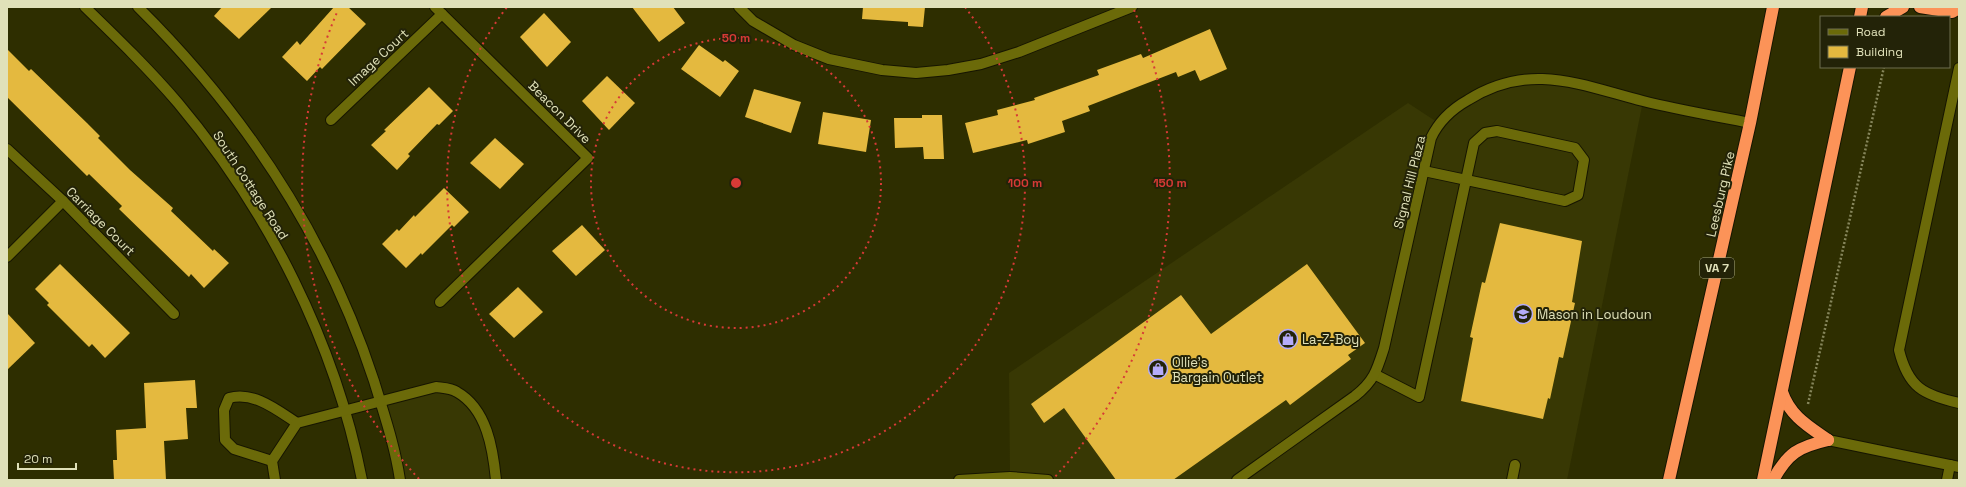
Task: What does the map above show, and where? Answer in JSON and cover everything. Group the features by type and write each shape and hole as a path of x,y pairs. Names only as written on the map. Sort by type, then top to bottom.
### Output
{"highway":[{"name":"Leesburg Pike","path":"1669,480 1750,124 1773,7"},
{"path":"1888,16 1903,7"},
{"path":"1920,7 1952,12 1959,8"},
{"path":"1763,480 1848,73"},
{"path":"1782,392 1785,401 1796,418 1828,440"},
{"path":"1773,480 1787,458 1792,454 1815,443 1828,440"}],"street":[{"name":"South Cottage Road","path":"86,7 146,67 178,103 207,140 266,228 295,283 319,338 344,411 362,480"},
{"name":"South Cottage Road","path":"138,7 190,60 224,102 279,178 302,216 343,300 363,350 397,461 400,480"},
{"path":"739,7 753,22 794,45 829,59 882,70 916,73 948,70 1019,52 1132,7"},
{"name":"Image Court","path":"331,120 439,11"},
{"name":"Beacon Drive","path":"439,11 588,158 440,302"},
{"path":"1959,68 1900,350 1904,369 1918,388 1936,398 1959,403"},
{"name":"Signal Hill Plaza","path":"1237,480 1355,396 1368,386 1376,375 1384,348 1433,134 1452,110 1484,90 1504,82 1530,78 1591,86 1643,101 1750,124"},
{"path":"1376,375 1419,397 1466,181 1474,143 1485,133 1497,131 1575,148 1584,160 1578,195 1565,201 1466,181 1424,171"},
{"name":"Carriage Court","path":"7,149 63,201 174,314"},
{"path":"7,257 63,201"},
{"path":"275,480 272,461 297,423 436,387 457,392 474,408 489,437 494,454 496,480"},
{"path":"272,461 234,449 225,440 224,410 229,398 240,395 267,403 297,423"},
{"path":"1828,440 1954,466 1947,480"},
{"path":"1512,480 1515,465"},
{"path":"960,480 1010,477 1048,480"}],"path":[{"path":"1808,404 1884,68"}],"shaded area":[{"path":"1529,78 1643,101 1567,480 959,480 1010,477 1009,373 1408,103 1440,124 1484,89"},
{"path":"436,387 457,392 483,423 496,480 400,480 380,402"}],"building":[{"path":"222,7 272,7 239,39 214,16"},
{"path":"334,7 348,7 366,24 322,69 320,67 307,81 282,57 297,41 300,45"},
{"path":"632,7 673,7 685,23 659,42"},
{"path":"863,7 925,7 923,27 908,26 908,22 862,19"},
{"path":"544,13 571,42 547,67 520,37"},
{"path":"1210,29 1227,69 1200,81 1195,70 1178,77 1176,72 1088,106 1090,111 1062,121 1065,132 1028,144 1027,140 973,153 965,123 998,115 997,110 1035,100 1034,98 1099,75 1097,70 1141,54 1143,58"},
{"path":"699,45 723,62 725,60 739,71 720,97 681,69"},
{"path":"7,49 29,71 31,69 87,123 100,136 98,138 130,170 173,208 171,211 213,251 214,249 229,263 204,288 191,274 189,277 119,209 122,206 89,174 87,176 7,97"},
{"path":"607,76 635,103 609,130 582,101"},
{"path":"429,87 453,111 439,125 437,124 408,154 410,156 397,170 371,145 386,131 384,130"},
{"path":"754,89 801,102 791,133 745,117"},
{"path":"823,112 871,120 866,152 818,144"},
{"path":"922,115 942,115 944,159 924,159 923,147 895,148 894,118 922,118"},
{"path":"495,138 524,164 500,189 470,163"},
{"path":"444,188 469,212 454,227 452,225 422,255 421,253 406,268 382,244 397,229 399,231 414,215 415,217"},
{"path":"1500,223 1582,241 1572,302 1575,303 1563,358 1559,357 1550,399 1548,398 1543,419 1461,401 1473,338 1470,337 1482,282 1485,283"},
{"path":"582,225 605,250 576,276 552,251"},
{"path":"60,264 130,333 105,358 92,344 89,347 47,305 49,303 35,289"},
{"name":"Ollie's Bargain Outlet","path":"1307,264 1365,343 1348,355 1351,359 1290,405 1286,400 1173,480 1116,480 1064,408 1044,423 1031,404 1181,295 1211,334"},
{"path":"518,287 543,312 514,338 489,314"},
{"path":"7,313 35,343 7,370"},
{"path":"195,380 197,408 186,408 188,439 164,441 166,480 114,480 113,460 117,460 116,430 146,428 144,383"}],"place":[{"name":"Mason in Loudoun","path":"1523,314"},
{"name":"La-Z-Boy","path":"1288,339"},
{"name":"Ollie's Bargain Outlet","path":"1158,369"}]}
